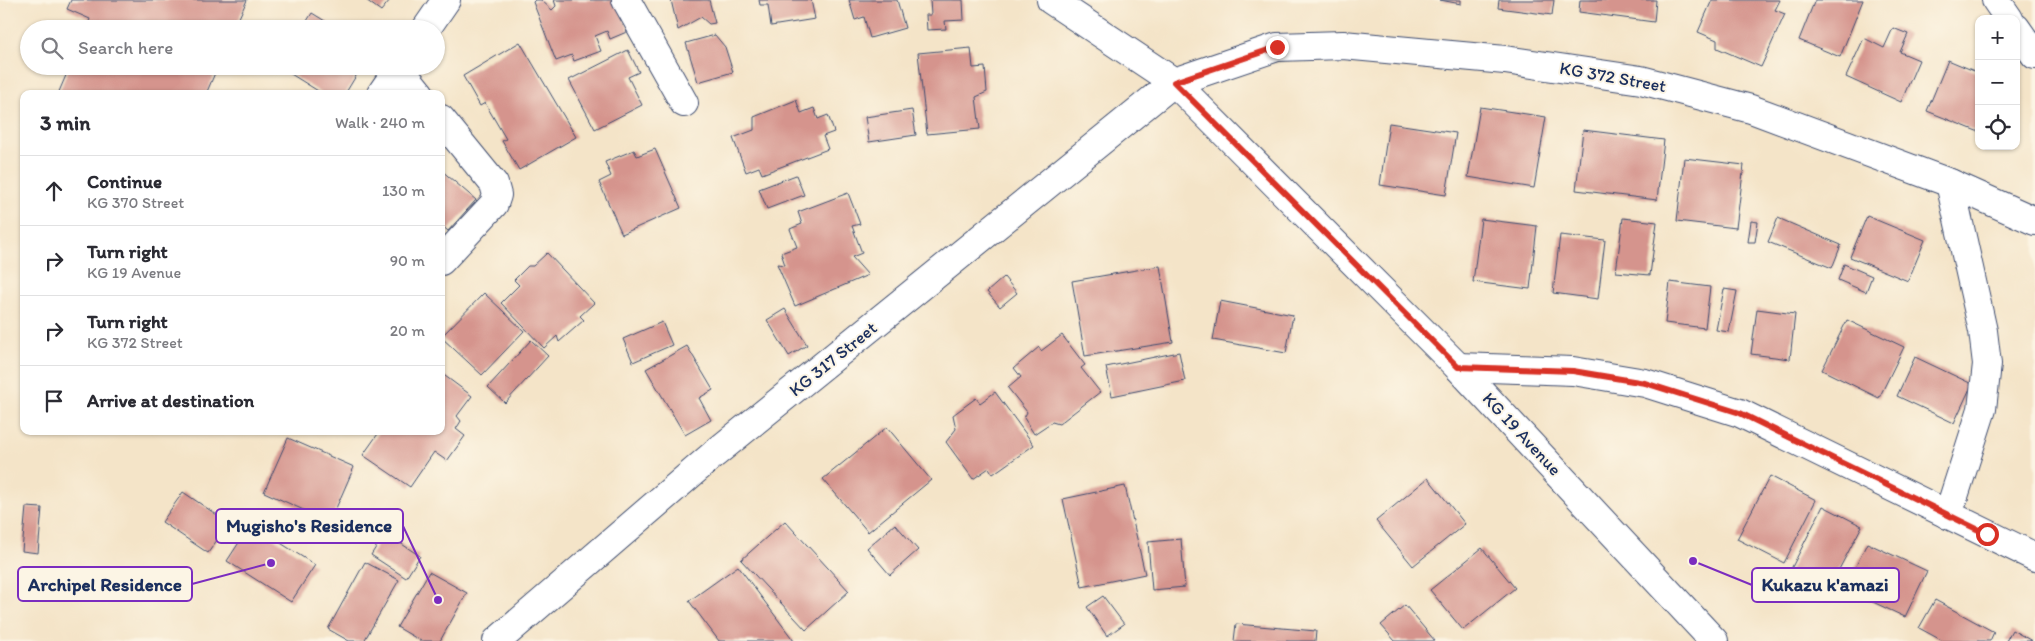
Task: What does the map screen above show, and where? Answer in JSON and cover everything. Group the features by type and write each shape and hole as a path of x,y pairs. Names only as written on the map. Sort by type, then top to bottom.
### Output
{"street":[{"path":"432,20 446,0"},
{"path":"626,0 684,103"},
{"name":"KG 19 Avenue","path":"1052,0 1174,82 1458,367 1714,641"},
{"path":"1996,0 2007,15"},
{"path":"2020,34 2035,55"},
{"name":"KG 372 Street","path":"1174,82 1277,47 1302,46 1343,46 1505,60 1641,80 1751,109 1950,183 2035,221"},
{"path":"384,90 394,75"},
{"path":"405,75 417,90"},
{"name":"KG 317 Street","path":"497,641 714,454 1174,82"},
{"path":"445,124 494,184 497,195 494,204 445,257"},
{"path":"1948,515 1982,409 1987,364 1983,331 1950,183"},
{"path":"1458,367 1573,371 1645,383 1740,413 2035,557"}],"building":[{"path":"71,0 247,0 238,20 90,20 67,9"},
{"path":"366,0 390,0 381,11"},
{"path":"541,0 552,10 556,6 554,0 617,0 629,31 610,39 607,31 595,36 601,51 574,61 572,55 556,61 533,2"},
{"path":"671,0 709,0 715,23 709,24 701,17 678,30"},
{"path":"759,0 811,0 815,19 771,26 768,5 760,5"},
{"path":"849,0 897,0 905,28 870,38 864,17 855,20"},
{"path":"930,0 963,0 964,20 945,21 946,29 927,30 926,15 931,15"},
{"path":"1440,0 1461,0 1461,4"},
{"path":"1499,0 1554,0 1552,15 1498,8"},
{"path":"1580,0 1656,0 1654,22 1579,12"},
{"path":"1712,0 1780,0 1775,10 1785,14 1761,67 1717,48 1717,40 1698,32"},
{"path":"1815,0 1863,0 1840,57 1799,40"},
{"path":"312,13 323,20 308,20"},
{"path":"1893,28 1908,34 1900,52 1919,60 1901,102 1846,77 1864,38 1884,48"},
{"path":"715,35 725,47 733,72 698,82 686,43"},
{"path":"520,42 576,137 519,170 502,141 506,139 485,103 480,106 463,76"},
{"path":"971,48 973,68 985,67 987,92 976,97 980,129 927,134 918,53"},
{"path":"628,50 639,72 628,77 642,105 595,129 569,80"},
{"path":"1948,60 1975,71 1975,130 1927,111"},
{"path":"66,75 214,75 208,90 60,90"},
{"path":"292,75 357,75 347,90 317,90"},
{"path":"796,100 801,113 814,108 818,119 828,115 834,132 823,136 828,149 762,174 759,167 746,172 733,138 754,130 754,117"},
{"path":"1480,107 1546,117 1534,188 1468,177"},
{"path":"912,110 916,135 869,142 865,117"},
{"path":"1389,123 1456,133 1446,195 1380,185"},
{"path":"1583,130 1664,140 1657,200 1576,190"},
{"path":"655,149 681,208 622,234 599,182 611,176 605,162 634,150 637,156"},
{"path":"1684,158 1744,165 1736,228 1677,221"},
{"path":"445,173 476,200 448,231 445,228"},
{"path":"796,175 804,195 767,209 759,189"},
{"path":"848,193 860,224 852,226 862,253 852,257 868,275 795,306 777,264 785,265 781,253 797,247 790,229 802,224 798,212"},
{"path":"1867,216 1925,240 1908,281 1850,257"},
{"path":"1623,218 1657,222 1650,275 1616,272"},
{"path":"1778,218 1841,245 1832,268 1768,242"},
{"path":"1481,219 1537,226 1530,289 1473,282"},
{"path":"1751,221 1758,222 1755,242 1748,242"},
{"path":"1560,235 1605,240 1598,299 1553,293"},
{"path":"547,253 594,303 580,316 584,320 559,342 557,336 544,348 501,303 519,285 514,280 528,266 533,266"},
{"path":"1844,264 1872,276 1866,292 1838,280"},
{"path":"1160,266 1173,342 1085,356 1072,281"},
{"path":"1004,277 1017,293 1000,307 987,292"},
{"path":"1670,282 1710,287 1705,328 1665,323"},
{"path":"1724,289 1737,291 1729,332 1716,330"},
{"path":"484,293 524,331 482,375 445,341 445,333"},
{"path":"1220,301 1293,315 1286,353 1213,340"},
{"path":"785,309 807,345 789,356 767,320"},
{"path":"1757,309 1795,314 1790,359 1751,354"},
{"path":"1847,320 1904,347 1879,398 1822,370"},
{"path":"662,322 672,345 633,362 623,339"},
{"path":"1062,335 1085,365 1081,368 1100,392 1059,424 1052,422 1034,434 1024,418 1027,412 1008,388 1021,377 1014,368 1039,347 1041,351"},
{"path":"531,340 548,356 505,403 488,387"},
{"path":"687,346 713,390 699,398 711,420 685,435 646,369"},
{"path":"1179,352 1185,381 1112,396 1106,367"},
{"path":"1915,357 1972,384 1954,423 1897,396"},
{"path":"445,376 472,396 457,416 461,421 456,429 465,436 447,461 434,452 410,487 363,455 377,435 445,435"},
{"path":"995,392 1034,445 993,474 989,468 973,479 946,442 956,429 953,415 976,398 980,403"},
{"path":"887,427 931,480 868,532 823,479"},
{"path":"288,438 354,467 330,522 264,492"},
{"path":"1770,476 1816,500 1784,563 1737,539"},
{"path":"1428,478 1465,524 1413,566 1376,521"},
{"path":"1125,486 1145,574 1082,587 1063,499"},
{"path":"183,492 229,523 208,553 162,522"},
{"path":"1823,506 1862,526 1827,592 1789,573"},
{"path":"26,507 42,508 38,553 22,551"},
{"path":"785,521 849,591 806,630 741,560"},
{"path":"251,524 315,565 291,602 227,561"},
{"path":"895,524 918,550 890,575 867,548"},
{"path":"385,533 420,556 406,578 371,555"},
{"path":"1181,539 1185,587 1152,590 1148,542"},
{"path":"1867,543 1927,571 1905,617 1845,589"},
{"path":"1482,548 1515,588 1463,630 1430,590"},
{"path":"365,562 399,580 364,641 349,641 328,629"},
{"path":"738,566 794,641 719,641 689,601"},
{"path":"429,572 467,593 440,641 421,641 397,627"},
{"path":"1103,596 1124,624 1107,636 1087,607"},
{"path":"1935,600 1994,632 1990,641 1943,641 1919,628"},
{"path":"1405,605 1435,641 1395,641 1381,625"},
{"path":"1236,624 1316,631 1315,641 1234,641"},
{"path":"2012,630 2032,641 2006,641"}],"place":[{"name":"Kukazu k'amazi","path":"1693,561"},
{"name":"Archipel Residence","path":"271,563"},
{"name":"Mugisho's Residence","path":"438,600"}],"route":[{"path":"1277,47 1174,82 1458,367 1573,371 1645,383 1740,413 1987,534"}]}
